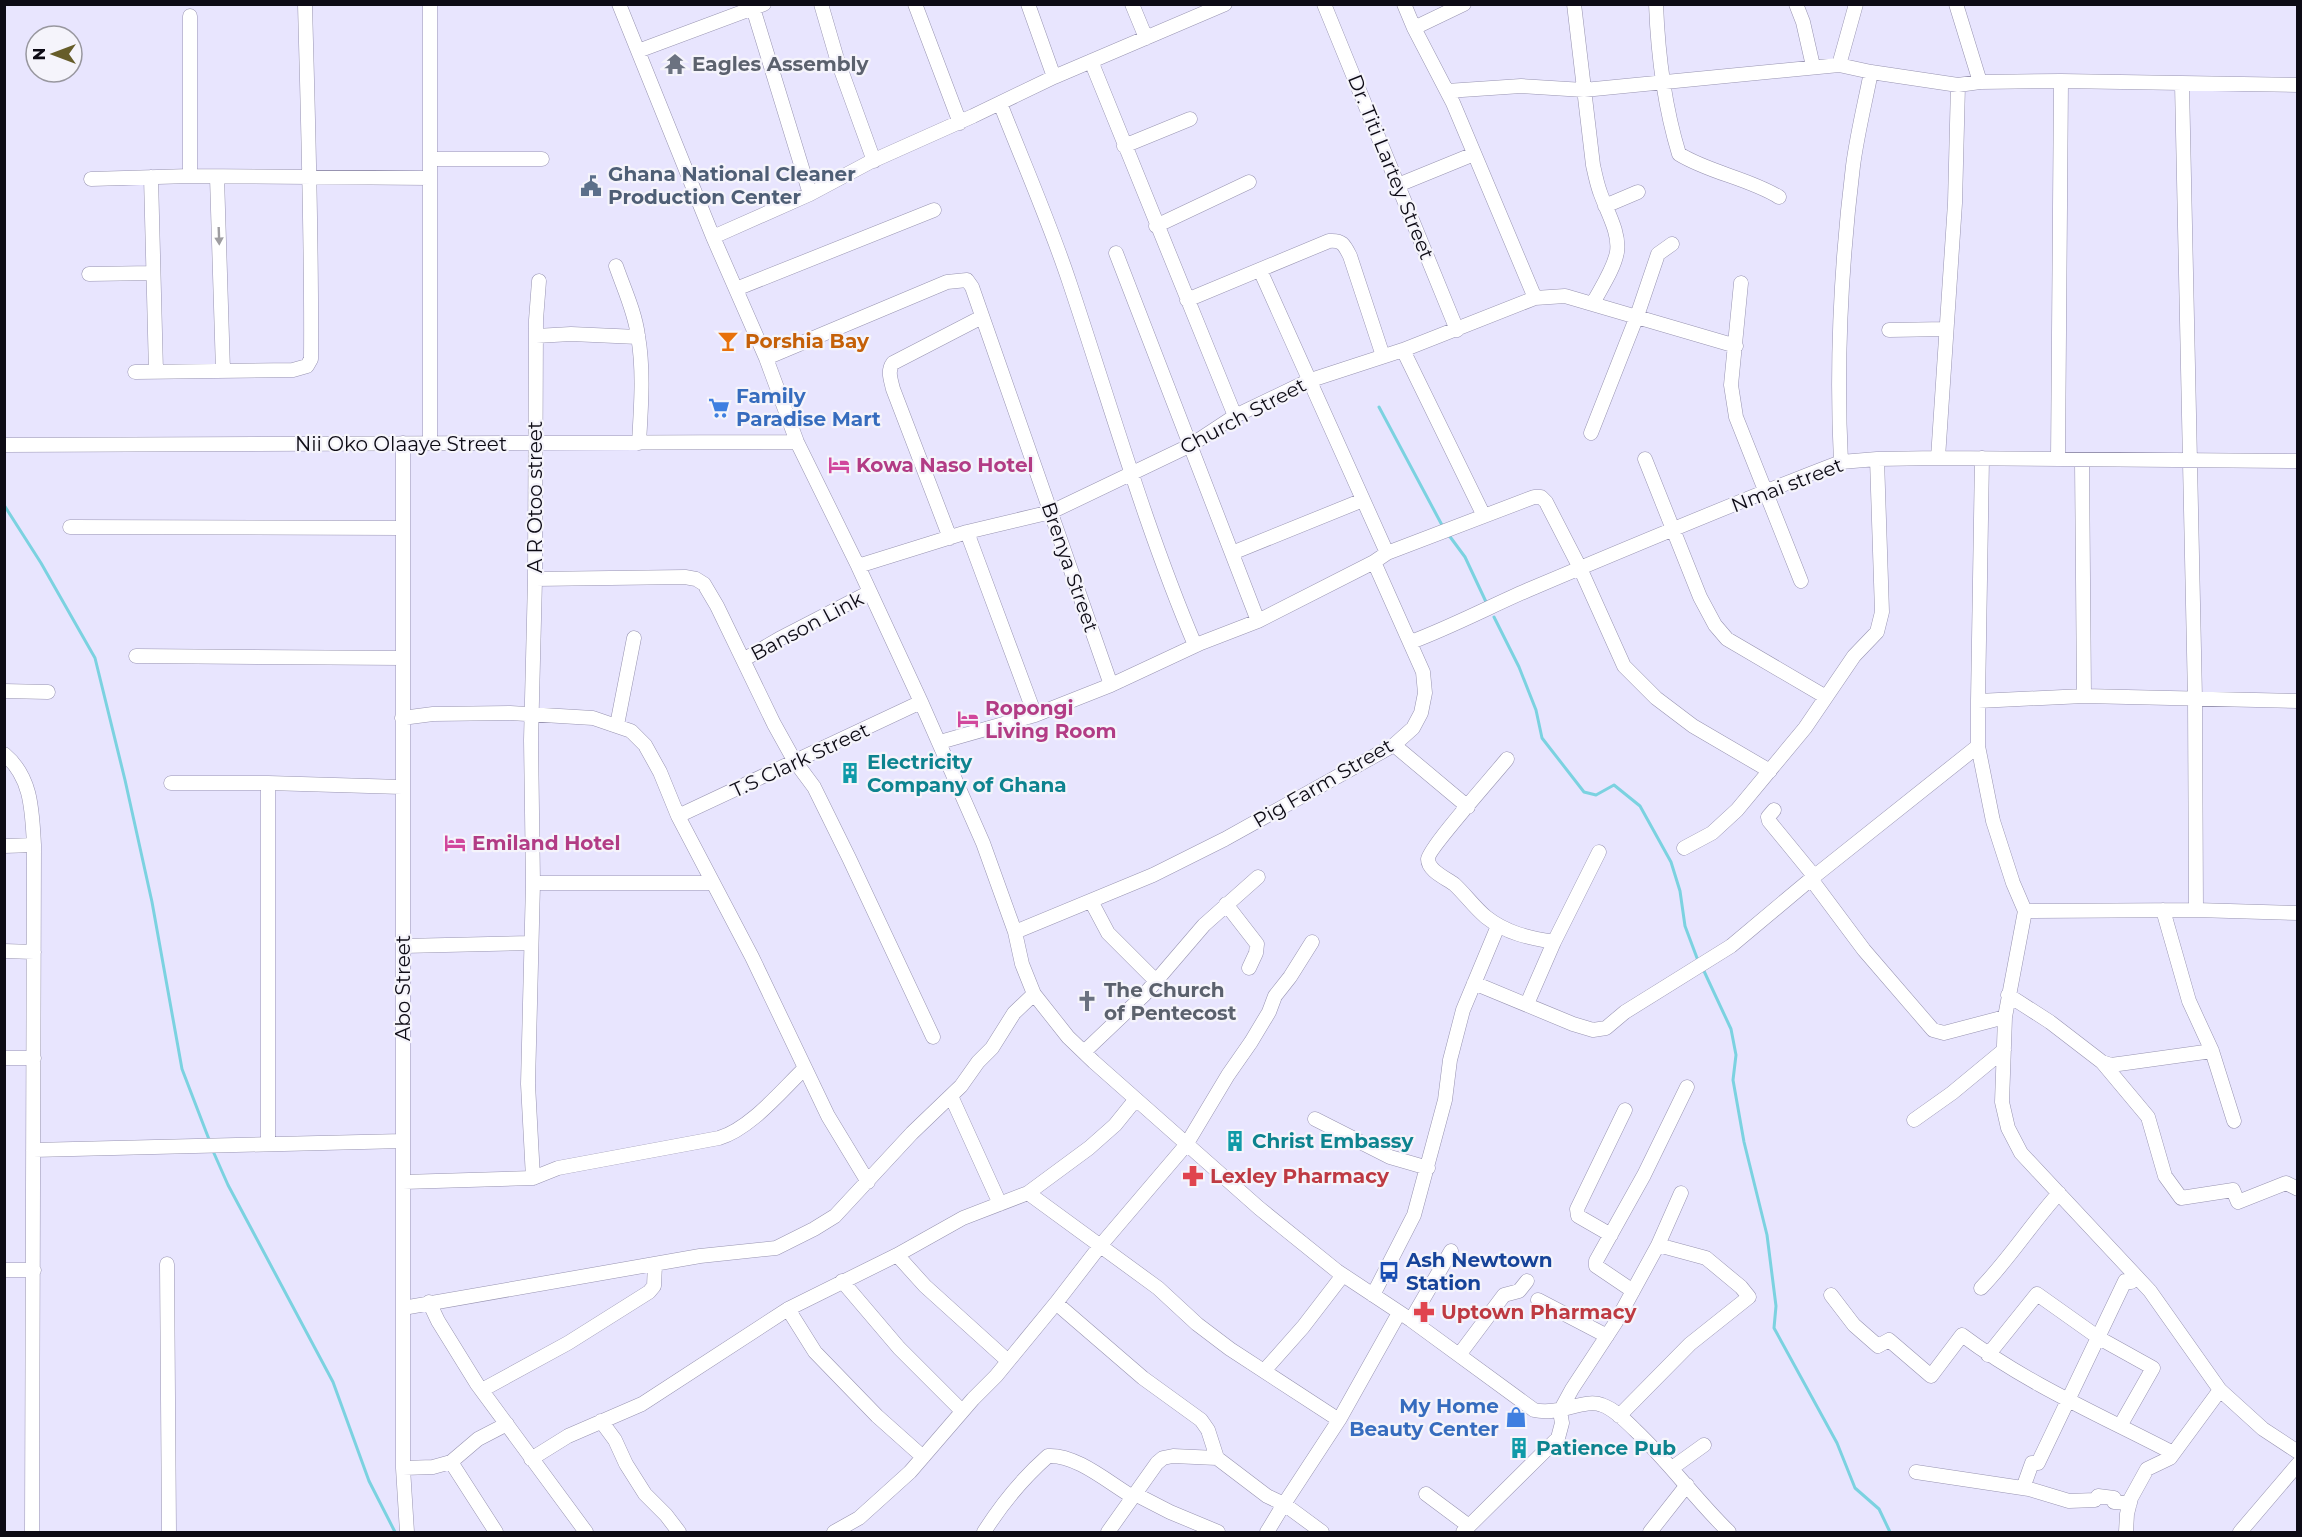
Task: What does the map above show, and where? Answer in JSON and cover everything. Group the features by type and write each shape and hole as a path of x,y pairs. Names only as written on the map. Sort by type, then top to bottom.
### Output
{"street":[{"path":"135,372 293,370 307,366 311,358 310,177 306,120 305,4"},
{"path":"430,4 430,443"},
{"path":"619,4 713,237 766,358 796,442 858,566 940,741 983,843 1015,932 1022,964 1034,994 1068,1037 1136,1100 1259,1208 1343,1275 1405,1316 1534,1410 1545,1413 1560,1412 1587,1403 1601,1404 1619,1416 1672,1468 1729,1533"},
{"path":"821,4 837,59 874,161"},
{"path":"915,4 960,123"},
{"path":"1028,4 1054,77"},
{"path":"1132,4 1146,38"},
{"name":"Dr. Titi Lartey Street","path":"1324,4 1457,330"},
{"path":"1404,4 1447,91 1535,298"},
{"path":"1414,28 1464,4"},
{"path":"1574,4 1593,165 1612,223 1617,252 1593,303"},
{"path":"1656,4 1662,83 1679,154 1779,196"},
{"path":"1796,4 1803,22 1813,66"},
{"path":"1839,65 1856,4"},
{"path":"1956,4 1980,82"},
{"path":"713,237 810,194 874,161 960,123 1054,77 1220,5"},
{"path":"638,51 758,6 810,194"},
{"path":"189,16 190,176"},
{"path":"1091,61 1235,416"},
{"path":"1447,91 1521,86 1584,90 1839,65 1958,85 1980,82 2061,81 2298,85"},
{"path":"1841,462 1839,418 1842,295 1853,165 1871,72"},
{"path":"2058,459 2061,81"},
{"path":"2182,84 2195,698 2196,910"},
{"path":"1938,458 1955,203 1958,85"},
{"path":"1000,104 1069,278 1131,472 1195,645"},
{"path":"1124,146 1190,118"},
{"path":"1398,185 1474,154"},
{"path":"430,159 542,159"},
{"path":"91,179 190,176 430,178"},
{"path":"151,177 156,372"},
{"path":"217,177 223,371"},
{"path":"1156,226 1249,182"},
{"path":"1605,206 1638,192"},
{"path":"736,289 934,210"},
{"path":"1187,300 1329,241 1338,240 1344,243 1383,356"},
{"path":"1591,433 1637,316 1658,254 1672,244"},
{"path":"1116,253 1258,621"},
{"path":"616,266 633,312 638,337 642,382 639,443"},
{"path":"1260,270 1387,553"},
{"path":"89,274 153,273"},
{"name":"Brenya Street","path":"766,358 947,282 967,280 972,288 1111,685"},
{"name":"A R Otoo street","path":"533,1178 528,1084 533,883 531,714 536,336 539,281"},
{"path":"1741,283 1731,385 1736,417 1801,581"},
{"name":"Church Street","path":"858,566 967,532 1051,512 1191,445 1235,416 1308,381 1403,350 1535,298 1564,296 1736,346"},
{"path":"950,538 893,389 889,374 890,367 893,363 982,317"},
{"path":"1889,330 1946,328"},
{"path":"536,336 571,334 638,337"},
{"path":"1403,350 1483,514"},
{"name":"Nii Oko Olaaye Street","path":"4,445 796,442"},
{"name":"Abo Street","path":"403,443 403,1468 407,1533"},
{"name":"Nmai street","path":"1411,642 1580,568 1841,462 1938,458 2298,461"},
{"path":"1982,458 1978,746 1993,821 2013,883 2025,911 2005,1017 2002,1102 2008,1128 2021,1153 2157,1301 2220,1390 2264,1429 2295,1446"},
{"path":"1645,459 1700,597 1714,625 1727,639 1826,697"},
{"path":"1684,848 1712,833 1737,810 1805,728 1854,656 1877,632 1882,612 1877,459"},
{"path":"2082,461 2084,696"},
{"path":"940,741 1035,715 1111,685 1195,645 1258,621 1374,562 1387,553 1534,496 1541,497 1546,502 1580,568 1624,666 1656,698 1693,726 1770,771"},
{"path":"1232,552 1363,500"},
{"path":"70,528 403,528"},
{"path":"967,532 1035,715"},
{"name":"Pig Farm Street","path":"1015,932 1153,875 1225,839 1394,745 1413,728 1422,713 1425,693 1423,672 1374,562"},
{"path":"534,579 685,577 696,579 704,584 794,760 813,787 849,858 933,1037"},
{"name":"Banson Link","path":"743,660 870,592"},
{"path":"616,724 634,638"},
{"path":"136,656 402,658"},
{"path":"4,691 48,692"},
{"path":"1978,701 2084,696 2298,701"},
{"name":"T.S Clark Street","path":"678,816 921,702"},
{"path":"402,718 434,714 531,714 593,718 631,731 645,745 660,772 678,816 752,957 804,1069 828,1116 868,1182"},
{"path":"1394,745 1468,807"},
{"path":"1474,983 1573,1024 1593,1030 1606,1028 1624,1012 1731,946 1813,877 1978,746"},
{"path":"8,757 23,777 31,799 34,845 32,1533"},
{"path":"1507,759 1431,851 1428,860 1431,867 1454,884 1498,926 1525,937 1554,942"},
{"path":"171,783 402,787"},
{"path":"267,783 268,1144"},
{"path":"1774,810 1768,817 1769,821 1813,877 1864,950 1933,1030 1944,1033 2005,1017"},
{"path":"4,846 34,845"},
{"path":"1527,1004 1554,942 1599,852"},
{"path":"1084,1052 1144,995 1198,932 1258,877"},
{"path":"533,883 712,883"},
{"path":"1091,902 1108,933 1156,981"},
{"path":"1226,904 1257,944 1256,953 1249,968"},
{"path":"2163,910 2189,1001 2212,1051 2234,1121"},
{"path":"2025,911 2196,910 2298,913"},
{"path":"1373,1295 1414,1215 1445,1100 1449,1060 1463,1010 1498,926"},
{"path":"834,1533 850,1524 884,1497 923,1457 1008,1361 1100,1246 1186,1145 1222,1084 1251,1042 1275,996 1312,942"},
{"path":"403,946 531,944"},
{"path":"4,951 34,952"},
{"path":"403,1308 700,1256 776,1248 835,1216 912,1133 951,1096 992,1048 1014,1013 1034,994"},
{"path":"2008,995 2050,1022 2102,1062 2148,1117 2165,1176 2181,1198 2234,1190 2238,1202 2286,1183 2298,1188"},
{"path":"1914,1120 1952,1093 2004,1050"},
{"path":"2102,1062 2111,1065 2212,1051"},
{"path":"4,1058 34,1058"},
{"path":"403,1182 533,1178 558,1168 728,1135 747,1123 804,1069"},
{"path":"1633,1291 1596,1266 1596,1261 1644,1174 1687,1087"},
{"path":"951,1096 1000,1204"},
{"path":"531,1459 568,1436 642,1404 788,1309 897,1255 963,1218 1028,1193 1089,1148 1115,1125 1136,1100"},
{"path":"1611,1235 1578,1216 1577,1209 1625,1110"},
{"path":"1316,1119 1380,1153 1428,1168"},
{"path":"33,1150 403,1142"},
{"path":"1028,1193 1158,1288 1197,1324 1339,1420"},
{"path":"1426,1494 1466,1529 1558,1438 1561,1429 1560,1412 1633,1291 1658,1245 1681,1193"},
{"path":"1981,1288 2018,1247 2039,1215 2059,1193"},
{"path":"1619,1416 1690,1344 1749,1297 1741,1287 1706,1258 1658,1245"},
{"path":"1267,1533 1405,1316 1451,1251"},
{"path":"897,1255 925,1286 1008,1361"},
{"path":"167,1264 169,1533"},
{"path":"482,1390 568,1343 649,1292 654,1286 655,1264"},
{"path":"4,1270 34,1270"},
{"path":"1264,1371 1303,1327 1343,1275"},
{"path":"2023,1488 2032,1463 2038,1463 2125,1281 2131,1282 2137,1277"},
{"path":"843,1281 898,1348 962,1411"},
{"path":"1459,1355 1504,1295 1519,1290 1527,1281"},
{"path":"1988,1355 2037,1294 2099,1338 2153,1368 2120,1426"},
{"path":"1831,1295 1854,1325 1878,1347 1889,1340 1931,1376 1962,1335 1988,1355 2068,1401 2173,1453"},
{"path":"1538,1300 1607,1336"},
{"path":"429,1302 438,1321 482,1390 586,1533"},
{"path":"1056,1303 1143,1378 1201,1420 1208,1430 1217,1458"},
{"path":"788,1309 822,1359 877,1416 923,1457"},
{"path":"2127,1533 2127,1514 2130,1503 2147,1469 2166,1461 2220,1390"},
{"path":"601,1421 615,1440 626,1464 645,1494 680,1533"},
{"path":"403,1468 433,1467 451,1462 478,1439 507,1424"},
{"path":"1672,1468 1704,1445"},
{"path":"984,1533 1017,1489 1048,1456 1079,1462 1134,1496 1218,1533"},
{"path":"1108,1533 1156,1463 1163,1458 1173,1456 1217,1458 1267,1496 1284,1504 1322,1533"},
{"path":"451,1462 496,1533"},
{"path":"2240,1533 2298,1464"},
{"path":"1916,1472 2023,1488 2068,1501 2095,1500 2098,1496 2114,1498 2115,1502 2130,1503"},
{"path":"1650,1533 1687,1485"}],"waterway":[{"path":"1379,407 1443,527"},
{"path":"4,505 41,563 95,658 152,902 182,1069 210,1142"},
{"path":"1448,534 1465,557 1487,604"},
{"path":"1494,617 1519,667 1536,710 1542,738 1584,792 1596,795 1614,785 1640,806 1671,862 1680,891 1685,926 1697,958"},
{"path":"1703,969 1731,1029 1736,1055 1733,1080 1744,1142 1767,1235 1776,1306 1774,1328 1837,1443 1855,1488 1879,1509 1890,1532"},
{"path":"213,1151 228,1185 333,1382 369,1481 395,1532"}],"place":[{"name":"Eagles Assembly","path":"675,64"},
{"name":"Ghana National Cleaner Production Center","path":"591,186"},
{"name":"Porshia Bay","path":"728,341"},
{"name":"Family Paradise Mart","path":"719,408"},
{"name":"Kowa Naso Hotel","path":"839,465"},
{"name":"Ropongi Living Room","path":"968,719"},
{"name":"Electricity Company of Ghana","path":"850,773"},
{"name":"Emiland Hotel","path":"455,843"},
{"name":"The Church of Pentecost","path":"1087,1001"},
{"name":"Christ Embassy","path":"1235,1141"},
{"name":"Lexley Pharmacy","path":"1193,1176"},
{"name":"Ash Newtown Station","path":"1389,1272"},
{"name":"Uptown Pharmacy","path":"1424,1312"},
{"name":"My Home Beauty Center","path":"1516,1417"},
{"name":"Patience Pub","path":"1519,1448"}]}
